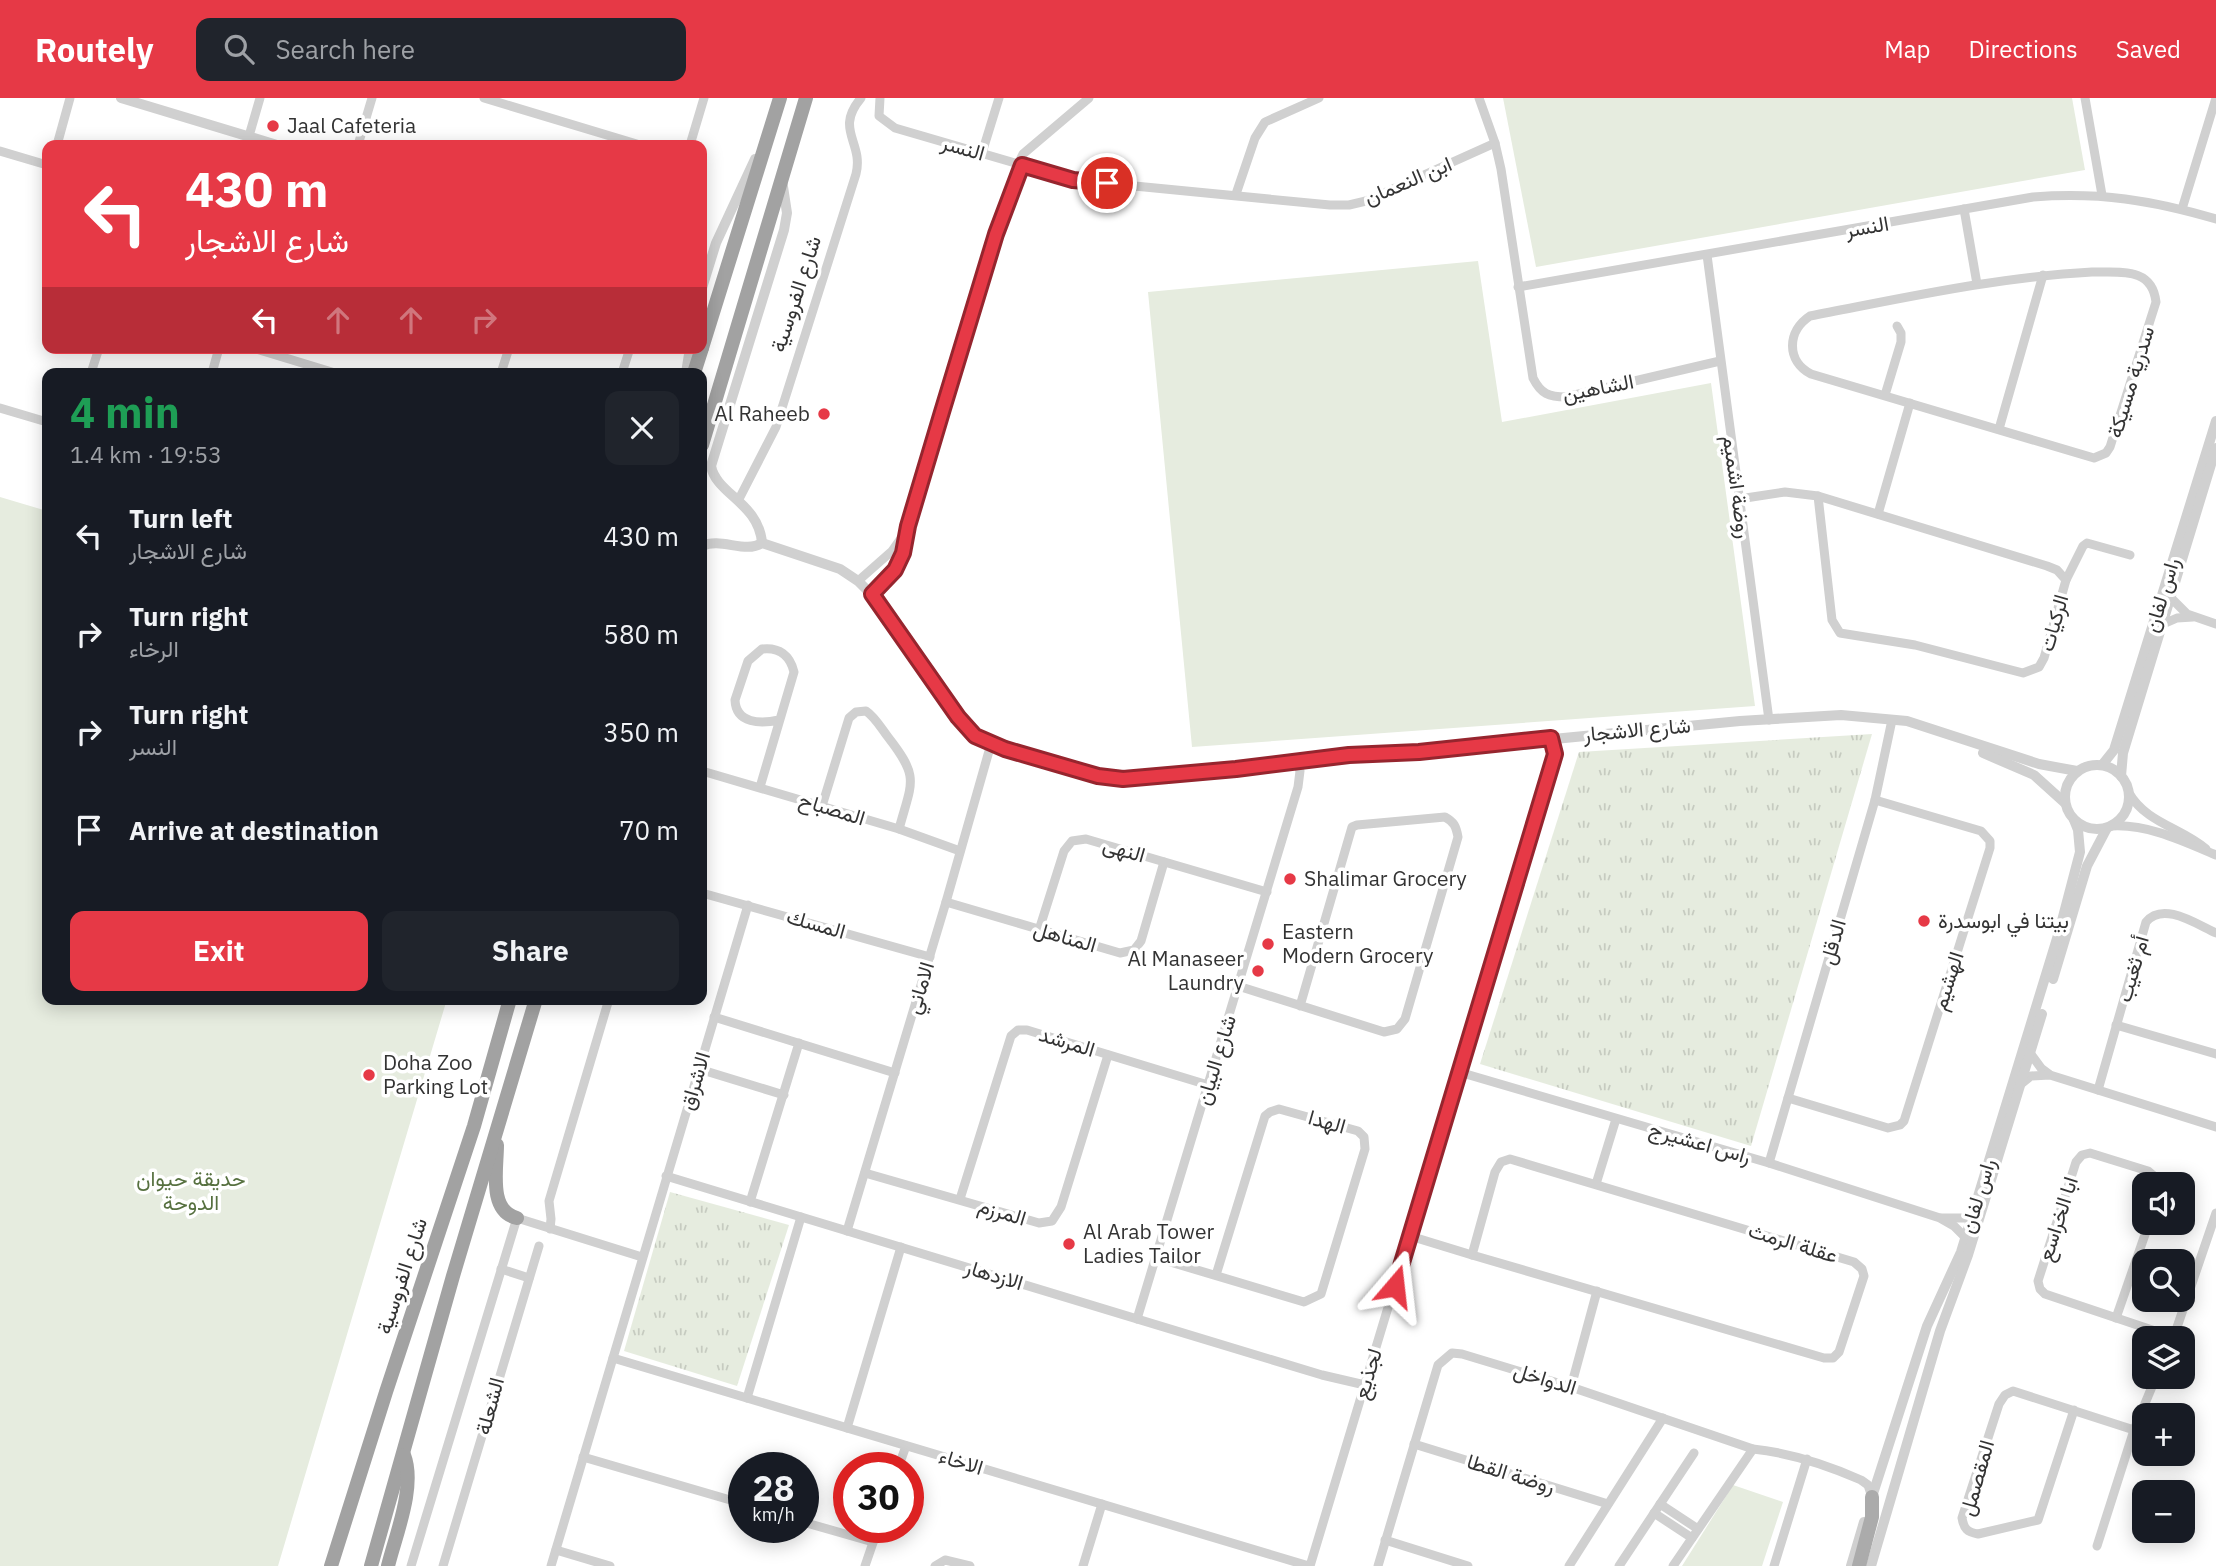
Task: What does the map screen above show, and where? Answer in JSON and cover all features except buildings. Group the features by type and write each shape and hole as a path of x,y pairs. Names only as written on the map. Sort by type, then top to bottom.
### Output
{"highway":[{"path":"707,332 780,98"},
{"name":"شارع الفروسية","path":"707,428 806,98"},
{"name":"شارع الفروسية","path":"332,1566 474,1126 508,1005"},
{"path":"371,1566 534,1005"},
{"path":"497,1130 497,1188 500,1207 513,1217"},
{"path":"388,1566 408,1482 403,1453"}],"main road":[{"path":"1860,1566 1871,1522 1872,1497"}],"street":[{"path":"58,140 70,98"},
{"path":"121,98 152,102 261,140"},
{"path":"249,136 260,98"},
{"path":"359,140 372,98"},
{"path":"484,98 623,140"},
{"path":"691,140 704,98"},
{"path":"707,270 780,98"},
{"name":"شارع الفروسية","path":"782,179 787,212 783,230 713,456 714,476 739,499 776,427 856,174 858,157 849,123 861,98"},
{"name":"النسر","path":"880,98 879,116 890,126 1073,180 1236,194"},
{"path":"982,153 999,98"},
{"path":"872,594 899,563 906,544 908,526 996,234 1023,154 1089,98"},
{"path":"1236,194 1260,128 1275,117 1319,98"},
{"name":"الشاهين","path":"1479,98 1495,143 1533,378 1538,388 1546,395 1566,397 1720,361"},
{"path":"2085,98 2102,195"},
{"path":"2182,209 2216,98"},
{"name":"ابن النعمان","path":"1236,194 1349,205 1383,195 1495,143"},
{"path":"0,151 42,164"},
{"name":"النسر","path":"1518,287 2033,197 2102,195 2182,209 2216,219"},
{"path":"1964,209 1977,284"},
{"path":"707,259 711,255"},
{"name":"روضة اشميم","path":"1707,255 1769,720"},
{"name":"سدرية مسيكة","path":"2092,272 2139,275 2151,286 2156,302 2110,447 2106,453 2094,458 1803,370 1794,355 1793,337 1800,323 1810,316 1977,284 2043,275 2092,272"},
{"path":"1999,429 2043,275"},
{"path":"1885,396 1901,342 1901,333 1897,326"},
{"path":"273,354 319,368"},
{"path":"1878,514 1910,403"},
{"path":"0,408 42,421"},
{"name":"راس لفان","path":"2102,765 2114,750 2216,421"},
{"name":"راس لفان","path":"2121,776 2123,752 2216,447"},
{"name":"الركيات","path":"1739,499 1785,492 1818,496 2057,570 2066,580 2044,658 2039,667 2023,673 1914,645 1840,633 1832,620 1818,496"},
{"path":"739,499 754,519 762,543"},
{"path":"858,581 892,551 908,526"},
{"name":"شارع الاشجار","path":"707,544 714,541 752,546 762,543 840,569 872,594 958,717 975,736 991,744 1076,770 1123,779 1551,738 1841,715 1913,723 2039,764 2077,771"},
{"path":"2066,580 2079,552 2087,543 2130,555"},
{"path":"2170,597 2181,610 2195,618 2216,624"},
{"path":"2161,625 2177,618 2195,618"},
{"path":"760,787 794,672 793,666 781,651 762,649 748,661 735,700 742,716 762,724 775,735"},
{"path":"822,806 849,718 856,712 866,711 891,741 910,770 909,792 899,828"},
{"name":"شارع الاشجار","path":"1892,719 2019,768 2044,782 2065,803"},
{"name":"الدقل","path":"1769,1163 1875,800 1892,719"},
{"path":"762,724 779,720"},
{"name":"لجذيع","path":"1309,1566 1555,754 1551,738"},
{"name":"الاماني","path":"847,1231 991,744"},
{"name":"شارع البيان","path":"1137,1318 1298,787 1300,771 1296,761"},
{"path":"2102,765 2121,776 2137,805 2147,815 2187,835 2213,854 2154,831 2123,825 2086,828 2074,820 2065,803 2065,789 2077,771 2086,766 2102,765"},
{"name":"المصباح","path":"707,772 899,828 960,851"},
{"path":"2109,827 2126,812 2129,793"},
{"name":"الهشيم","path":"1788,1098 1888,1128 1894,1128 1904,1121 1990,848 1990,841 1981,831 1875,800"},
{"path":"1238,986 1300,1006 1384,1032 1397,1029 1405,1019 1458,837 1456,825 1445,817 1352,827 1300,1006"},
{"name":"راس لفان","path":"1851,1566 1927,1326 1955,1268 2070,895 2080,852 2074,820"},
{"name":"راس لفان","path":"1871,1566 1940,1331 1968,1255 2087,866 2109,827"},
{"name":"النهى","path":"1040,930 1064,850 1072,841 1086,839 1267,892"},
{"name":"المناهل","path":"946,902 1120,953 1134,950 1140,941 1164,862"},
{"name":"المسك","path":"707,894 930,957"},
{"name":"الاشراق","path":"551,1566 748,905"},
{"name":"أم ثغيب","path":"2098,1090 2146,922 2159,912 2171,914 2216,933"},
{"path":"550,1228 549,1201 606,1005"},
{"path":"714,1017 895,1073"},
{"path":"2116,1025 2216,1054"},
{"name":"المرشد","path":"960,1199 1011,1036 1018,1030 1027,1030 1208,1086"},
{"path":"750,1202 799,1043"},
{"path":"2031,1053 2040,1068 2050,1075 2216,1127"},
{"name":"المرزم","path":"865,1173 1039,1223 1052,1221 1061,1207 1108,1055"},
{"path":"699,1069 783,1095"},
{"name":"راس اعشيرج","path":"1459,1072 1769,1163 1940,1218 1954,1226 1965,1237"},
{"path":"2021,1084 2031,1076 2050,1075"},
{"name":"الهدا","path":"1157,1258 1304,1302 1321,1294 1366,1149 1364,1137 1358,1131 1279,1109 1265,1116 1216,1275"},
{"path":"1596,1184 1616,1119"},
{"name":"ابا الخراسع","path":"2139,1326 2045,1294 2038,1281 2076,1161 2082,1155 2090,1153 2149,1172"},
{"name":"عقلة الرمث","path":"1410,1236 1472,1255 1597,1292 1824,1358 1833,1358 1839,1352 1864,1276 1854,1262 1510,1159 1502,1162 1495,1172 1472,1255"},
{"name":"الازدهار","path":"666,1176 1364,1388"},
{"path":"2177,1326 2216,1213"},
{"path":"411,1566 501,1269 513,1217 642,1257"},
{"path":"747,1398 801,1217"},
{"name":"راس اعشيرج","path":"1940,1218 1971,1218"},
{"path":"2116,1318 2145,1235"},
{"name":"الشعلة","path":"443,1566 539,1246"},
{"path":"847,1428 901,1247"},
{"path":"501,1269 529,1278"},
{"path":"1571,1387 1597,1292"},
{"name":"الدواخل","path":"1378,1566 1438,1365 1452,1353 1571,1387 1752,1449 1807,1458 1868,1485 1872,1497"},
{"name":"الاخاء","path":"613,1357 1309,1566"},
{"name":"المقصمل","path":"2074,1410 2038,1520 1978,1534 1969,1533 1962,1518 1998,1404 2004,1395 2013,1391 2074,1410 2132,1429"},
{"path":"1569,1566 1663,1418"},
{"path":"2097,1546 2132,1436"},
{"name":"روضة القطا","path":"1414,1444 1608,1504"},
{"path":"904,1452 906,1446"},
{"path":"1673,1566 1752,1449"},
{"path":"1619,1566 1694,1453"},
{"path":"583,1457 728,1499"},
{"path":"1774,1566 1807,1458"},
{"path":"1854,1477 1875,1473 1884,1464"},
{"path":"1083,1566 1102,1504"},
{"path":"1660,1504 1698,1528"},
{"path":"1654,1513 1692,1538"},
{"path":"1385,1540 1468,1566"},
{"path":"866,1566 873,1543"},
{"path":"556,1550 610,1566"},
{"path":"935,1566 945,1560 970,1566"}],"green space":[{"path":"1503,98 2072,98 2085,170 1536,267"},
{"path":"1478,261 1502,422 1711,383 1755,706 1192,747 1148,292"},
{"name":"حديقة حيوان الدوحة","path":"0,497 42,510 42,1005 445,1005 278,1566 0,1566"},
{"path":"1872,734 1751,1146 1480,1064 1579,752"},
{"path":"670,1192 789,1225 737,1386 624,1351"},
{"path":"1733,1485 1783,1502 1762,1566 1682,1566"}],"place":[{"name":"Jaal Cafeteria","path":"273,126"},
{"name":"Al Raheeb","path":"824,414"},
{"name":"Shalimar Grocery","path":"1290,879"},
{"name":"بيتنا في ابوسدرة","path":"1924,921"},
{"name":"Eastern Modern Grocery","path":"1268,944"},
{"name":"Al Manaseer Laundry","path":"1258,971"},
{"name":"Doha Zoo Parking Lot","path":"369,1075"},
{"name":"Al Arab Tower Ladies Tailor","path":"1069,1244"}],"route":[{"path":"1107,183 1073,180 1022,165 996,234 908,526 903,553 895,570 872,594 958,717 975,736 1005,749 1098,776 1123,779 1349,755 1419,752 1551,738 1555,754 1395,1286"}]}
